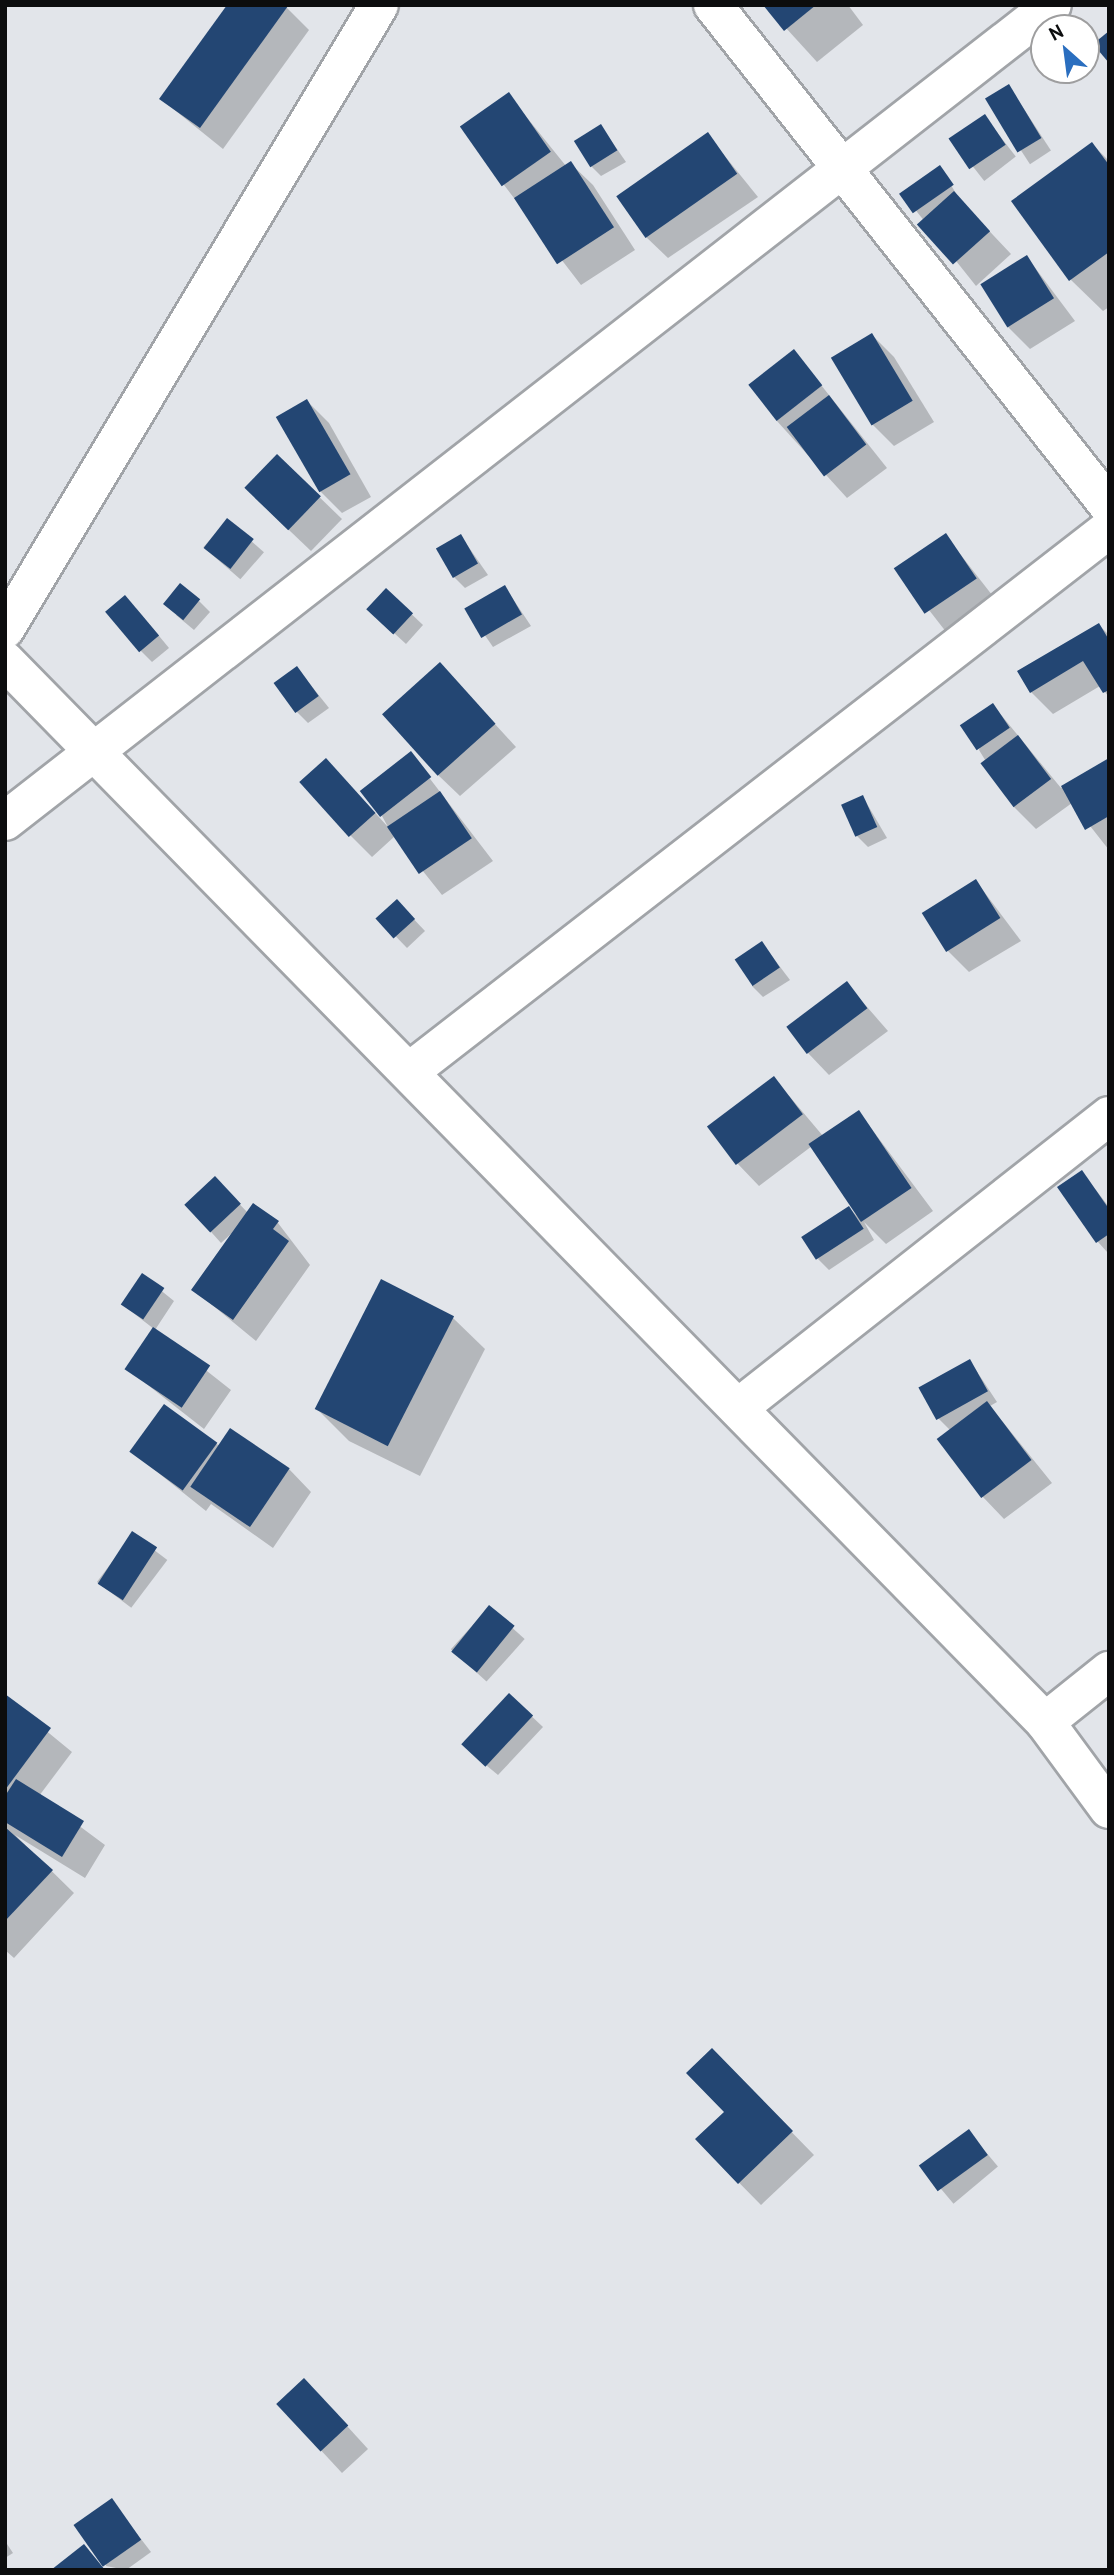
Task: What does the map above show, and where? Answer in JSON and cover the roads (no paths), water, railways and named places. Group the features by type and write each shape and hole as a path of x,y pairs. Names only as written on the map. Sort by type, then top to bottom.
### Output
{"street":[{"path":"5,629 379,5"},
{"path":"713,5 1109,506"},
{"path":"5,821 1052,5"},
{"path":"409,1072 1109,529"},
{"path":"5,661 1045,1722 1109,1809"},
{"path":"738,1408 1109,1116"},
{"path":"1045,1722 1109,1671"}]}
